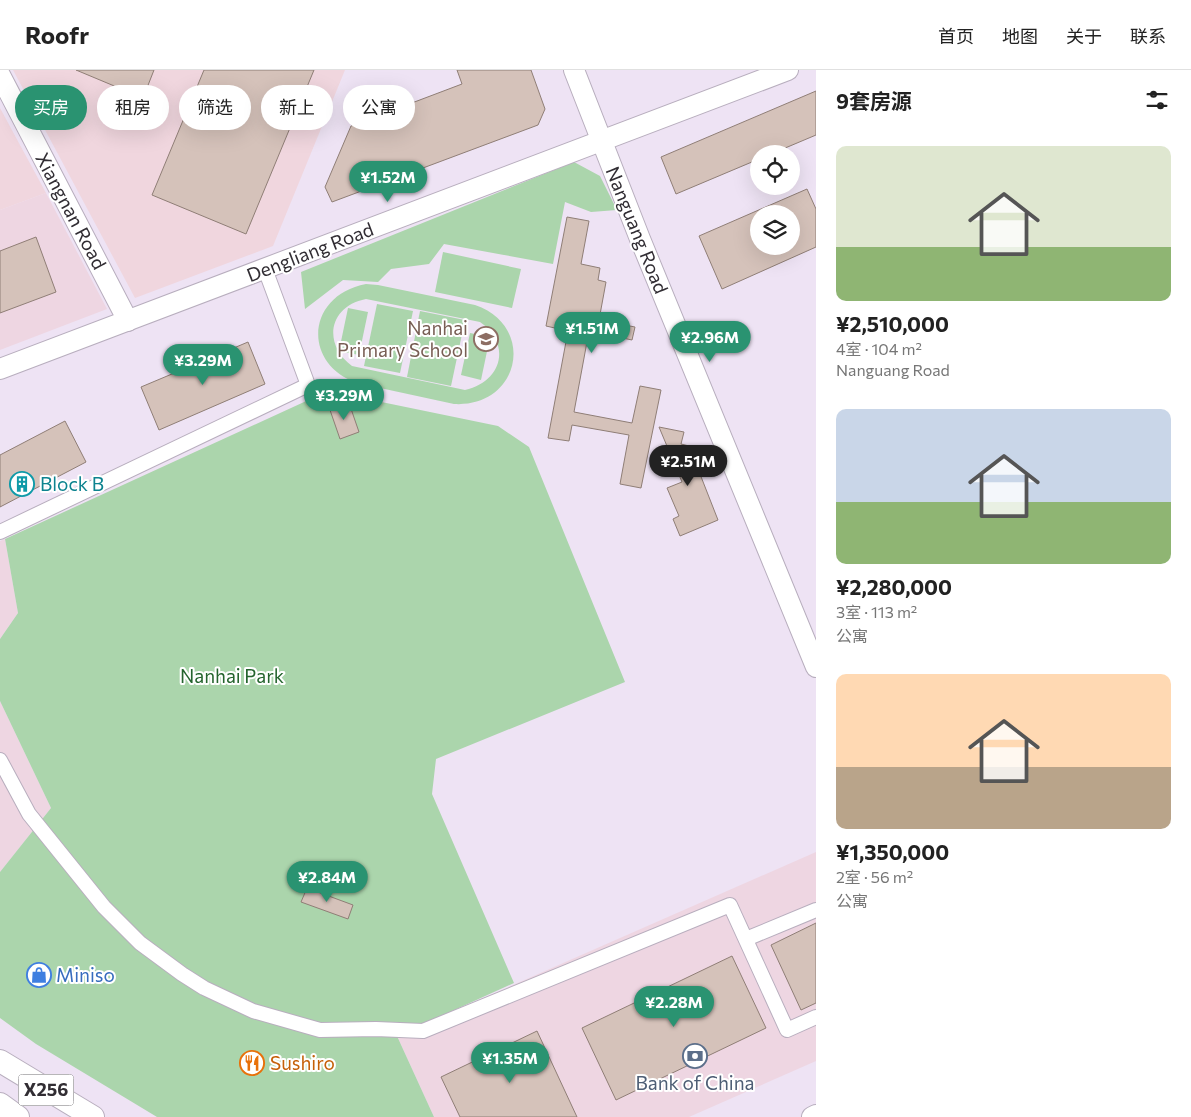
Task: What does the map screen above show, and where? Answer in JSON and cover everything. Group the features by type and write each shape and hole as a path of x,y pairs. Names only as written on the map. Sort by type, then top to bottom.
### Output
{"main road":[{"name":"Nanguang Road","path":"574,70 600,141 816,667"},
{"name":"Dengliang Road","path":"0,370 788,70"},
{"name":"Xiangnan Road","path":"0,76 128,321"},
{"name":"X256","path":"0,1061 93,1117"},
{"name":"X256","path":"0,1104 18,1117"},
{"path":"812,1117 816,1115"}],"street":[{"path":"0,532 308,385 265,269"},
{"path":"0,760 29,814 104,907 140,943 182,974 228,1000 253,1011 320,1030 376,1029 423,1031 730,905 787,1030 816,1017"},
{"path":"746,939 816,910"}],"shaded area":[{"path":"13,70 345,70 333,99 333,85 261,85 261,130 320,130 273,246 135,298 45,130 87,130 87,85 21,85"},
{"path":"0,108 46,193 0,210"},
{"path":"46,193 107,309 0,350 0,210"},
{"path":"5,539 18,613 0,639 0,541"},
{"path":"0,701 51,808 0,872"},
{"path":"816,852 816,1061 689,1117 434,1117 397,1036"}],"green space":[{"path":"574,162 600,176 617,210 591,212 565,202 553,264 444,244 429,264 391,269 378,282 343,280 305,309 301,272"},
{"path":"443,252 521,269 512,308 435,292"},
{"path":"366,284 378,285 475,305 495,315 507,330 513,347 512,364 506,380 494,393 476,402 454,404 357,383 339,373 326,361 320,346 318,330 322,315 332,301 346,291","holes":["366,299 480,322 490,331 496,341 499,351 498,361 494,371 487,379 478,386 465,390 352,366 342,357 333,337 337,317 344,309"]},
{"path":"377,304 413,311 400,373 364,366"},
{"path":"348,308 368,312 359,355 339,351"},
{"path":"420,311 465,320 451,386 407,377"},
{"path":"470,333 490,337 481,380 461,375"},
{"name":"Nanhai Park","path":"328,391 498,426 529,447 625,682 436,759 432,794 514,983 397,1036 434,1117 157,1117 36,1044 0,1018 0,872 51,808 0,701 0,639 18,613 5,539"}],"building":[{"path":"76,70 154,70 148,85 112,85"},
{"path":"204,70 314,70 308,85 261,85 261,130 289,130 246,234 152,195 179,130 251,130 251,85 198,85"},
{"path":"457,70 531,70 545,109 538,125 332,202 325,187 349,130 415,130 415,102 462,84"},
{"path":"816,91 816,135 792,145 750,145 750,163 676,194 661,157"},
{"path":"807,189 816,209 816,247 800,254 800,205 770,205 793,195 800,195 800,192"},
{"path":"750,214 750,255 798,255 722,289 699,236"},
{"path":"567,217 589,221 581,264 600,268 598,280 606,282 599,320 635,327 632,340 589,331 574,412 632,423 640,386 661,390 641,488 620,484 629,435 572,425 569,441 548,438 568,331 546,326"},
{"path":"36,237 56,292 0,313 0,251"},
{"path":"248,342 265,384 159,430 141,387"},
{"path":"349,403 359,432 340,439 330,410"},
{"name":"Block B","path":"65,421 86,462 0,507 0,455"},
{"path":"659,427 684,432 681,444 689,446 718,520 680,536 673,519 679,516 667,488 682,482"},
{"path":"307,888 353,905 348,919 301,902"},
{"path":"816,923 816,1003 801,1010 771,945"},
{"path":"732,956 766,1028 616,1100 582,1028"},
{"path":"537,1031 577,1117 460,1117 441,1077"}],"place":[{"name":"Nanhai Primary School","path":"486,339"},
{"name":"Block B","path":"22,484"},
{"name":"Miniso","path":"39,975"},
{"name":"Bank of China","path":"695,1056"},
{"name":"Sushiro","path":"252,1063"}]}
